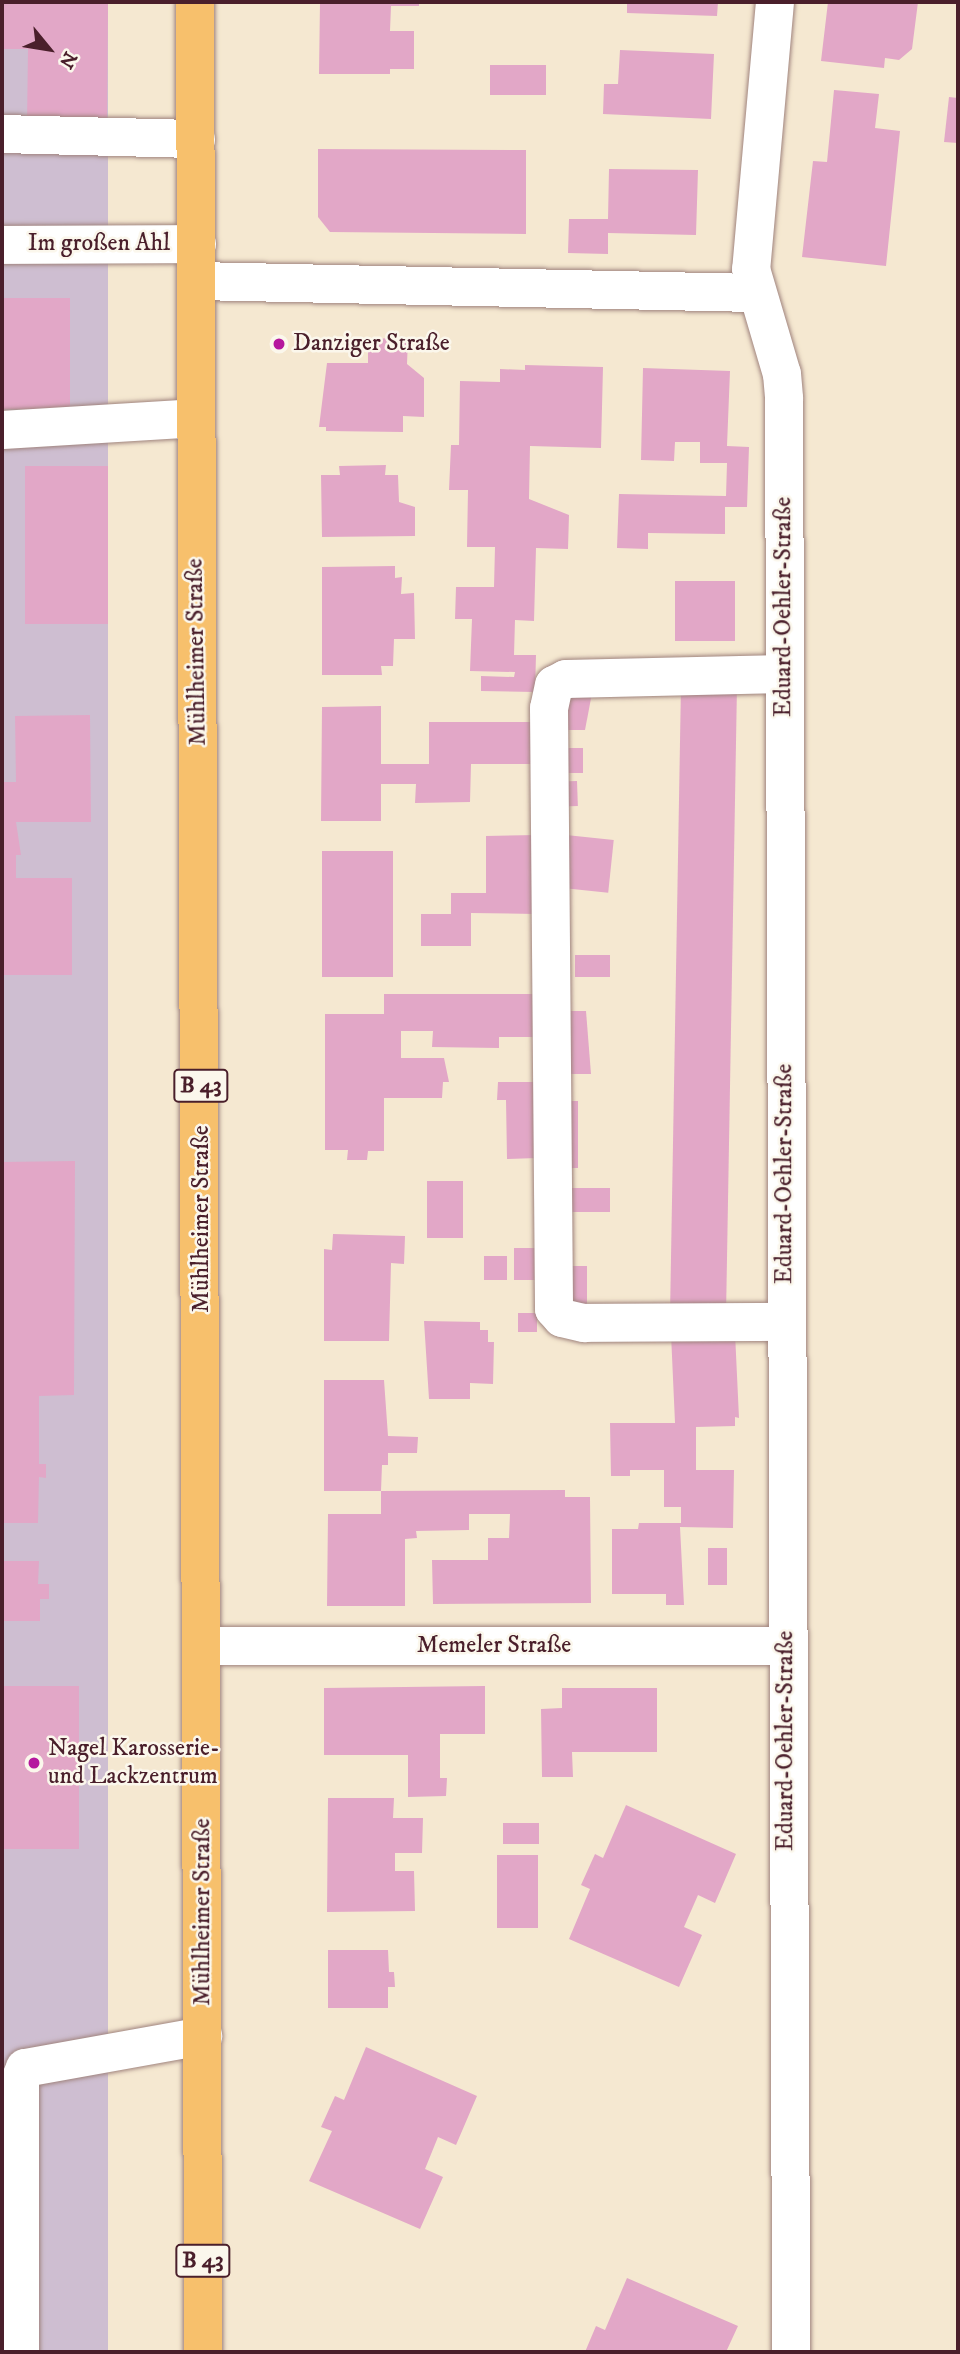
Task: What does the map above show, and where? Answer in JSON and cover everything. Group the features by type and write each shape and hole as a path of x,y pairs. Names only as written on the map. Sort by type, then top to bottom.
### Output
{"main road":[{"name":"Mühlheimer Straße","path":"195,2 203,2352"}],"street":[{"name":"Eduard-Oehler-Straße","path":"775,2 751,246 755,293 775,348 784,399 786,1646 791,2352"},
{"path":"2,134 196,139"},
{"name":"Im großen Ahl","path":"2,245 196,262"},
{"path":"196,262 755,293"},
{"path":"2,430 196,418"},
{"path":"784,674 579,677 554,685 549,708 554,1309 562,1318 584,1323 785,1322"},
{"name":"Memeler Straße","path":"202,1646 786,1646"},
{"path":"20,2352 20,2080 25,2068 203,2036"}],"shaded area":[{"path":"2,2 108,2 108,2352 2,2352"}],"building":[{"path":"2,2 108,2 107,123 27,123 28,49 2,49"},
{"path":"320,2 419,2 419,6 391,6 390,31 414,31 414,69 390,69 390,74 319,74"},
{"path":"627,2 718,2 717,16 627,13"},
{"path":"828,2 918,2 912,49 899,60 885,58 884,68 821,61"},
{"path":"620,50 714,54 711,119 603,114 604,84 618,84"},
{"path":"490,65 546,65 546,95 490,95"},
{"path":"834,90 879,94 875,128 900,131 886,266 802,257 813,161 827,162"},
{"path":"949,97 958,98 958,143 944,142"},
{"path":"318,149 526,150 526,234 330,232 318,217"},
{"path":"609,169 698,170 696,235 608,233 608,254 568,253 569,219 608,219"},
{"path":"2,298 70,298 70,409 2,409"},
{"path":"368,338 408,339 407,364 424,378 424,417 403,416 403,432 326,431 326,427 319,427 327,363 368,363"},
{"path":"525,365 603,367 601,448 530,446 529,499 569,515 568,549 536,548 534,621 515,620 514,655 536,655 535,692 481,691 481,676 514,677 515,672 470,671 472,619 455,619 456,587 494,587 495,547 467,547 468,490 449,490 451,445 459,445 460,381 500,382 500,369 525,370"},
{"path":"643,368 730,371 727,446 749,447 747,507 725,507 725,534 648,533 648,549 617,548 619,494 726,496 727,463 700,463 700,442 675,442 674,461 641,460"},
{"path":"386,465 385,475 398,475 399,502 415,507 415,536 322,537 321,475 340,475 339,466"},
{"path":"25,466 108,466 108,624 25,624"},
{"path":"395,566 395,578 402,577 401,594 414,593 415,639 394,639 393,666 381,666 382,675 322,675 322,567"},
{"path":"675,581 735,581 735,641 675,641"},
{"path":"681,685 737,686 726,1315 670,1314"},
{"path":"593,688 585,730 561,730 567,689"},
{"path":"381,706 381,764 429,764 429,722 536,722 537,764 471,764 470,802 415,803 416,784 381,784 381,821 321,821 322,707"},
{"path":"90,715 91,822 16,822 21,855 16,855 16,878 72,878 72,975 2,975 2,782 16,782 15,716"},
{"path":"561,748 583,748 583,773 561,773"},
{"path":"577,781 578,806 562,807 561,782"},
{"path":"537,835 536,914 471,913 471,946 421,946 421,914 451,914 451,893 486,893 486,836"},
{"path":"566,835 614,840 608,893 560,888"},
{"path":"322,851 393,851 393,977 322,977"},
{"path":"575,955 610,955 610,977 575,977"},
{"path":"384,994 536,994 536,1037 499,1037 499,1048 432,1047 433,1031 401,1031 401,1058 444,1058 449,1082 443,1082 442,1098 384,1098 384,1151 368,1151 367,1160 347,1160 348,1150 325,1150 325,1014 384,1014"},
{"path":"564,1011 586,1011 591,1074 560,1074"},
{"path":"498,1082 536,1082 537,1158 507,1159 506,1100 497,1100"},
{"path":"560,1101 578,1101 578,1168 560,1168"},
{"path":"75,1161 74,1395 39,1396 39,1464 46,1464 46,1478 39,1477 38,1523 2,1523 2,1162"},
{"path":"427,1181 463,1181 463,1238 427,1238"},
{"path":"569,1188 610,1188 610,1212 569,1212"},
{"path":"333,1234 405,1236 404,1264 391,1263 389,1341 324,1341 324,1249 332,1250"},
{"path":"514,1248 539,1248 539,1280 514,1280"},
{"path":"484,1256 507,1256 507,1280 484,1280"},
{"path":"564,1266 587,1266 587,1305 564,1305"},
{"path":"518,1313 537,1313 537,1332 518,1332"},
{"path":"424,1321 480,1322 480,1330 488,1330 488,1342 494,1342 493,1384 470,1383 470,1399 429,1399"},
{"path":"735,1333 739,1418 735,1417 735,1426 696,1427 696,1470 734,1470 733,1528 680,1527 684,1605 666,1605 666,1594 612,1594 612,1529 638,1529 639,1523 681,1523 681,1507 664,1507 664,1470 630,1470 630,1476 611,1476 610,1423 675,1423 671,1334"},
{"path":"324,1380 384,1380 388,1436 418,1437 417,1453 388,1453 388,1465 382,1465 381,1491 324,1491"},
{"path":"565,1490 565,1497 590,1497 591,1603 433,1604 432,1560 488,1560 488,1538 509,1538 510,1514 469,1514 469,1530 416,1531 417,1538 405,1539 405,1606 327,1606 328,1514 381,1514 381,1491"},
{"path":"708,1548 727,1548 727,1585 708,1585"},
{"path":"2,1561 39,1561 38,1584 49,1584 49,1599 40,1599 40,1621 2,1621"},
{"path":"2,1686 79,1686 79,1849 2,1849"},
{"path":"485,1686 485,1734 440,1734 440,1778 447,1778 446,1796 408,1797 408,1755 324,1755 324,1688"},
{"path":"562,1688 657,1688 657,1752 572,1752 573,1777 542,1777 541,1709 562,1708"},
{"path":"328,1798 394,1798 393,1818 423,1818 422,1853 395,1853 395,1871 414,1871 415,1911 327,1912"},
{"path":"626,1805 736,1854 715,1903 698,1895 684,1927 702,1935 679,1987 569,1939 590,1889 581,1885 595,1854 603,1858"},
{"path":"503,1823 539,1823 539,1844 503,1844"},
{"path":"497,1855 538,1855 538,1928 497,1928"},
{"path":"328,1950 388,1950 389,1972 394,1972 395,1987 388,1987 388,2008 328,2008"},
{"path":"366,2047 477,2096 456,2145 438,2137 425,2169 443,2177 420,2229 309,2181 332,2131 321,2127 335,2096 344,2100"},
{"path":"627,2278 738,2326 726,2352 585,2352 596,2326 605,2330"}],"place":[{"name":"Danziger Straße","path":"279,344"},
{"name":"Nagel Karosserie- und Lackzentrum","path":"34,1763"}]}
